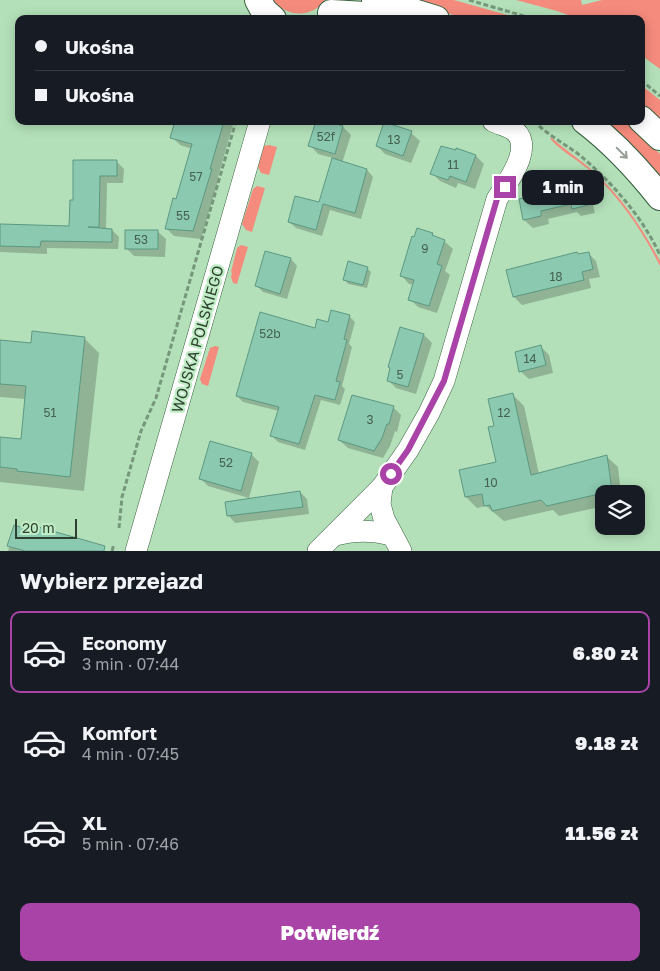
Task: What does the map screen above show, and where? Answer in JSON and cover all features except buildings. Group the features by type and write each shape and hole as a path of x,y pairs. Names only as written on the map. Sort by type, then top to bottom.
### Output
{"main road":[{"path":"375,0 423,15"},
{"path":"332,11 365,15"},
{"path":"645,122 660,137"},
{"path":"590,125 607,138 636,167 660,197"}],"street":[{"name":"WOJSKA POLSKIEGO","path":"136,551 258,125"},
{"path":"318,551 382,487 408,450 444,381 497,199 512,175 520,157 522,141 514,130 502,125"},
{"path":"382,487 380,504 384,518 397,543"},
{"path":"335,535 357,530 375,531 397,543"}],"path":[{"path":"469,0 520,15"},
{"path":"645,83 660,96"},
{"path":"117,534 122,497 141,431 156,398 235,125"},
{"path":"537,125 577,154 616,190 652,237 660,255"},
{"path":"112,551 114,543"}],"shaded area":[{"path":"273,0 325,0 313,10 299,14 285,10"},
{"path":"396,0 454,0 508,15 454,15"},
{"path":"516,0 581,0 582,5 602,0 660,0 660,69 645,58 645,15 568,15"},
{"path":"645,88 660,100 660,121 645,108"},
{"path":"609,125 631,125 660,154 660,177"},
{"path":"550,138 589,168 614,192 631,213 646,237 660,261 660,266 639,229 614,195 590,171"},
{"path":"264,146 277,147 269,175 261,173 258,167"},
{"path":"257,186 265,188 252,232 246,230 242,224 253,189"},
{"path":"241,245 248,247 237,284 233,283 231,272 237,248"},
{"path":"219,347 208,386 202,384 200,379 210,348"}],"route":[{"path":"391,474 408,450 429,413 444,381 497,199 505,187"}]}
